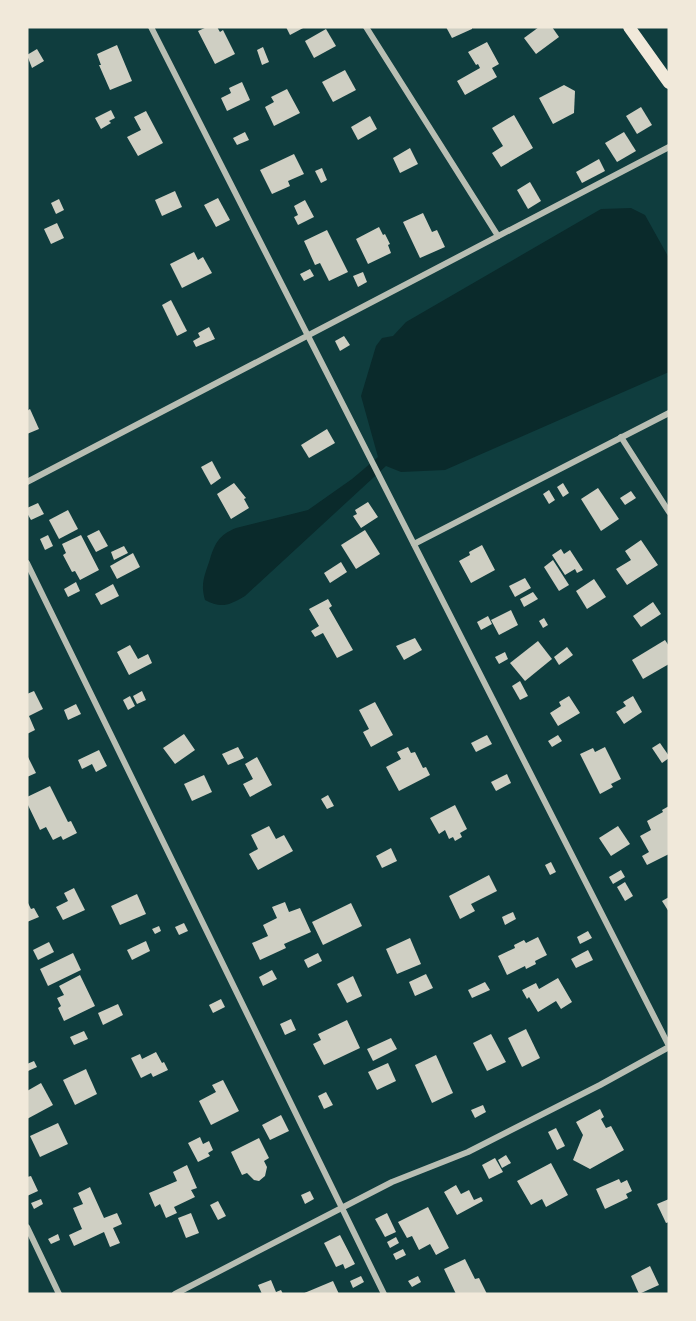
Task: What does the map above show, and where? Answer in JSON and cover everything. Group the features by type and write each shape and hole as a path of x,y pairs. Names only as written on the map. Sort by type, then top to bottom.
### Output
{"main road":[{"path":"629,27 669,83"}],"street":[{"path":"152,27 669,1046 600,1085 468,1152 392,1182 175,1294"},
{"path":"366,27 404,90 479,202 498,236"},
{"path":"27,482 669,147"},
{"path":"414,544 669,413"},
{"path":"621,437 669,512"},
{"path":"27,563 384,1294"},
{"path":"27,1227 59,1294"}],"water":[{"path":"631,208 645,215 669,258 669,372 445,470 401,472 386,466 245,596 225,605 205,600 203,584 218,540 236,528 308,510 352,479 378,457 361,396 376,346 382,338 393,336 406,322 601,209"}],"building":[{"path":"207,27 217,27 220,32 223,30 235,54 215,64 198,31"},
{"path":"286,27 305,27 290,35"},
{"path":"446,27 472,27 472,29 452,38"},
{"path":"539,27 552,27 559,37 536,54 524,38"},
{"path":"326,29 336,46 314,58 305,41"},
{"path":"487,42 499,64 492,68 497,77 465,95 457,81 480,68 468,52"},
{"path":"117,45 132,81 110,90 99,65 101,65 97,54"},
{"path":"263,47 269,62 262,65 257,50"},
{"path":"37,49 44,61 32,68 27,55"},
{"path":"345,70 356,90 333,102 322,82"},
{"path":"242,82 250,100 227,111 221,98 231,93 229,88"},
{"path":"564,85 575,91 574,113 553,124 539,98"},
{"path":"287,89 300,113 274,126 265,107 274,102 271,97"},
{"path":"641,107 652,125 637,134 626,116"},
{"path":"111,110 115,118 101,129 95,118"},
{"path":"146,111 163,143 138,156 127,137 141,130 134,117"},
{"path":"514,115 533,148 501,167 492,153 503,146 492,128"},
{"path":"370,116 377,129 358,140 351,127"},
{"path":"245,132 249,140 237,145 233,138"},
{"path":"624,132 636,151 617,162 605,143"},
{"path":"410,148 418,164 400,173 393,158"},
{"path":"294,154 304,174 288,181 290,186 272,194 260,170"},
{"path":"599,159 605,171 582,183 576,172"},
{"path":"322,168 327,180 321,183 315,171"},
{"path":"530,182 541,201 528,209 517,190"},
{"path":"175,191 182,207 162,216 155,200"},
{"path":"218,198 230,220 216,227 204,205"},
{"path":"59,199 64,210 56,214 51,203"},
{"path":"305,200 314,217 298,225 294,217 298,215 294,206"},
{"path":"423,213 432,232 437,230 445,247 420,258 403,222"},
{"path":"57,223 64,238 51,244 44,229"},
{"path":"379,227 390,244 388,245 391,253 368,264 356,239"},
{"path":"327,230 348,272 329,281 320,263 315,265 304,241"},
{"path":"194,252 198,260 203,257 212,273 182,288 170,264"},
{"path":"310,269 314,276 304,281 300,274"},
{"path":"363,272 367,282 358,287 353,276"},
{"path":"171,300 187,331 177,336 162,305"},
{"path":"209,327 215,339 196,347 193,341 200,337 198,333"},
{"path":"344,336 350,345 340,351 335,341"},
{"path":"30,409 39,429 27,434 27,411"},
{"path":"327,429 335,443 309,458 301,445"},
{"path":"212,461 221,478 211,485 201,467"},
{"path":"234,483 246,498 244,499 249,508 231,519 217,494"},
{"path":"563,483 569,493 563,497 557,487"},
{"path":"598,488 619,519 601,531 581,499"},
{"path":"549,490 555,500 549,504 543,494"},
{"path":"631,491 636,498 625,505 620,498"},
{"path":"368,502 378,517 361,528 353,516 357,514 355,510"},
{"path":"38,503 44,514 31,520 27,508"},
{"path":"68,510 78,529 59,539 49,520"},
{"path":"99,530 108,546 96,552 87,536"},
{"path":"365,530 380,554 356,569 341,545"},
{"path":"48,535 53,546 45,550 40,539"},
{"path":"81,535 99,570 80,580 75,571 72,572 63,555 66,553 62,544"},
{"path":"641,540 658,565 627,585 616,569 631,560 625,551"},
{"path":"482,545 495,570 471,583 459,561"},
{"path":"124,546 128,553 114,560 111,552"},
{"path":"561,549 564,554 570,550 583,570 577,573 575,569 565,575 552,555"},
{"path":"133,553 140,567 117,579 110,566"},
{"path":"553,560 569,585 559,591 544,567"},
{"path":"341,562 347,572 330,583 324,573"},
{"path":"525,578 531,588 515,597 509,586"},
{"path":"594,579 606,597 587,609 576,591"},
{"path":"76,582 80,591 68,597 64,589"},
{"path":"113,584 119,596 101,605 95,594"},
{"path":"533,592 538,599 524,607 520,599"},
{"path":"328,599 332,606 329,608 353,650 337,658 323,633 315,637 311,631 319,626 309,609"},
{"path":"653,602 661,614 641,627 633,616"},
{"path":"511,610 518,625 499,635 491,620"},
{"path":"488,616 492,624 481,630 477,622"},
{"path":"544,618 548,625 543,628 539,621"},
{"path":"415,638 422,650 404,660 396,646"},
{"path":"665,640 669,646 669,664 643,679 632,660"},
{"path":"538,641 552,659 525,681 510,663"},
{"path":"130,645 138,659 148,654 152,663 129,675 117,652"},
{"path":"567,647 573,655 559,665 554,657"},
{"path":"505,652 508,659 499,664 495,657"},
{"path":"520,681 528,696 520,700 512,686"},
{"path":"34,691 43,709 29,716 35,730 27,734 27,694"},
{"path":"142,691 146,700 137,704 133,696"},
{"path":"130,696 135,706 128,710 123,700"},
{"path":"569,696 580,713 558,726 550,713 561,706 559,702"},
{"path":"633,696 642,712 624,724 616,712 626,706 623,702"},
{"path":"375,702 393,735 371,747 363,732 369,729 359,710"},
{"path":"76,704 81,714 68,720 64,710"},
{"path":"184,734 195,750 175,764 163,748"},
{"path":"487,735 492,744 476,752 471,743"},
{"path":"558,735 562,741 552,747 548,741"},
{"path":"660,743 669,756 662,763 652,748"},
{"path":"238,747 244,758 228,765 222,754"},
{"path":"408,747 411,753 415,752 423,768 426,767 430,775 399,791 386,767 401,759 397,752"},
{"path":"605,747 621,779 611,784 613,787 600,794 580,754 593,748 595,752"},
{"path":"99,750 107,766 96,772 92,764 82,769 78,760"},
{"path":"27,755 36,773 27,777"},
{"path":"257,757 272,785 250,797 243,784 253,779 245,764"},
{"path":"507,774 511,783 496,791 491,782"},
{"path":"204,775 212,792 192,801 184,784"},
{"path":"50,786 68,822 71,821 77,833 63,840 61,836 53,840 46,827 40,830 27,803 27,797"},
{"path":"328,795 334,806 327,809 321,799"},
{"path":"455,805 467,829 460,833 462,837 455,841 453,837 449,839 445,830 439,834 430,818"},
{"path":"669,806 669,854 647,865 642,856 649,852 640,836 651,830 647,821"},
{"path":"269,826 276,839 284,835 293,851 258,870 249,854 258,849 251,835"},
{"path":"618,826 630,844 611,856 599,838"},
{"path":"391,848 397,861 382,868 376,856"},
{"path":"551,862 556,872 550,875 545,865"},
{"path":"621,870 625,877 613,884 609,877"},
{"path":"489,875 497,891 471,904 475,911 460,919 449,896"},
{"path":"625,882 633,896 625,901 617,887"},
{"path":"74,888 85,910 63,920 56,907 68,901 64,893"},
{"path":"137,894 146,914 120,925 111,906"},
{"path":"669,897 669,912 662,901"},
{"path":"27,901 39,917 27,922"},
{"path":"285,902 289,912 300,908 311,932 284,944 286,948 260,960 252,943 268,936 263,925 277,918 272,907"},
{"path":"351,903 362,926 323,945 312,922"},
{"path":"513,912 516,919 505,925 502,917"},
{"path":"184,923 188,931 179,935 175,927"},
{"path":"159,926 161,931 155,934 152,929"},
{"path":"588,931 592,938 580,944 577,937"},
{"path":"538,937 547,955 526,969 525,966 507,975 498,956 515,948 514,945 524,940 526,943"},
{"path":"410,938 421,964 397,974 386,949"},
{"path":"146,941 150,951 132,960 127,950"},
{"path":"49,942 54,952 38,960 33,950"},
{"path":"588,950 593,960 576,968 571,959"},
{"path":"73,953 81,970 48,986 40,969"},
{"path":"318,953 322,961 308,968 304,960"},
{"path":"272,970 277,979 263,986 259,977"},
{"path":"426,974 433,988 415,996 409,982"},
{"path":"80,975 95,1006 64,1021 58,1008 61,1006 57,998 64,995 59,986"},
{"path":"353,976 362,996 347,1003 337,984"},
{"path":"558,978 572,1002 561,1009 556,1001 538,1012 522,990 536,983 539,989"},
{"path":"485,982 490,990 472,998 468,990"},
{"path":"221,999 225,1007 213,1013 209,1005"},
{"path":"118,1004 123,1015 103,1025 98,1013"},
{"path":"291,1019 296,1030 285,1035 280,1024"},
{"path":"347,1020 360,1048 324,1065 313,1044 321,1040 318,1034"},
{"path":"526,1029 540,1058 522,1067 508,1038"},
{"path":"84,1031 88,1039 74,1045 70,1037"},
{"path":"491,1034 506,1062 487,1071 473,1043"},
{"path":"391,1038 397,1049 373,1061 367,1049"},
{"path":"156,1052 168,1070 153,1077 151,1073 141,1078 131,1058 140,1054 142,1059"},
{"path":"436,1055 453,1093 432,1103 415,1065"},
{"path":"34,1061 37,1067 28,1071 27,1064"},
{"path":"388,1063 396,1081 377,1090 368,1072"},
{"path":"86,1069 97,1094 75,1105 63,1080"},
{"path":"223,1080 239,1111 211,1125 199,1101 216,1092 212,1085"},
{"path":"41,1083 53,1105 27,1119 27,1091"},
{"path":"326,1092 333,1105 324,1109 318,1096"},
{"path":"483,1105 486,1112 475,1118 471,1110"},
{"path":"600,1109 604,1117 601,1119 606,1128 611,1126 624,1150 590,1169 573,1160 583,1135 576,1122"},
{"path":"281,1115 289,1131 270,1140 262,1125"},
{"path":"58,1123 68,1144 40,1157 30,1136"},
{"path":"556,1128 565,1146 557,1150 548,1132"},
{"path":"200,1137 203,1144 209,1141 213,1150 208,1153 210,1156 198,1162 188,1143"},
{"path":"259,1138 269,1158 264,1161 267,1167 265,1176 259,1181 254,1180 247,1173 242,1175 231,1152"},
{"path":"506,1155 511,1163 502,1168 498,1160"},
{"path":"495,1158 503,1172 489,1179 482,1165"},
{"path":"551,1163 568,1195 546,1207 542,1199 531,1205 517,1181"},
{"path":"187,1165 197,1188 191,1190 195,1197 174,1207 177,1213 166,1218 160,1204 155,1207 149,1193 177,1181 173,1172"},
{"path":"31,1176 38,1191 27,1196 27,1177"},
{"path":"619,1179 621,1183 627,1180 632,1191 626,1194 628,1198 605,1209 596,1189"},
{"path":"456,1185 461,1194 469,1190 474,1200 481,1197 483,1201 457,1215 444,1192"},
{"path":"90,1187 104,1218 117,1213 122,1224 113,1228 120,1243 110,1247 104,1232 74,1246 69,1235 82,1229 73,1208 83,1204 78,1193"},
{"path":"310,1191 314,1199 305,1204 301,1195"},
{"path":"41,1199 43,1204 34,1209 31,1203"},
{"path":"669,1199 669,1222 666,1223 657,1204"},
{"path":"218,1201 226,1216 218,1220 210,1205"},
{"path":"428,1207 449,1248 436,1255 430,1244 419,1250 412,1236 407,1238 398,1222"},
{"path":"191,1213 199,1233 186,1238 178,1218"},
{"path":"387,1213 396,1232 385,1237 375,1219"},
{"path":"58,1234 60,1240 51,1244 48,1239"},
{"path":"340,1235 355,1264 345,1269 343,1264 336,1267 324,1243"},
{"path":"396,1237 399,1243 390,1248 387,1242"},
{"path":"403,1249 406,1255 396,1260 393,1254"},
{"path":"465,1259 475,1279 479,1278 487,1294 456,1294 444,1269"},
{"path":"650,1266 659,1285 639,1294 631,1276"},
{"path":"361,1276 364,1282 353,1288 350,1281"},
{"path":"418,1276 421,1282 412,1287 408,1281"},
{"path":"271,1280 276,1292 281,1290 283,1294 262,1294 258,1285"},
{"path":"333,1281 339,1294 302,1294"}]}
